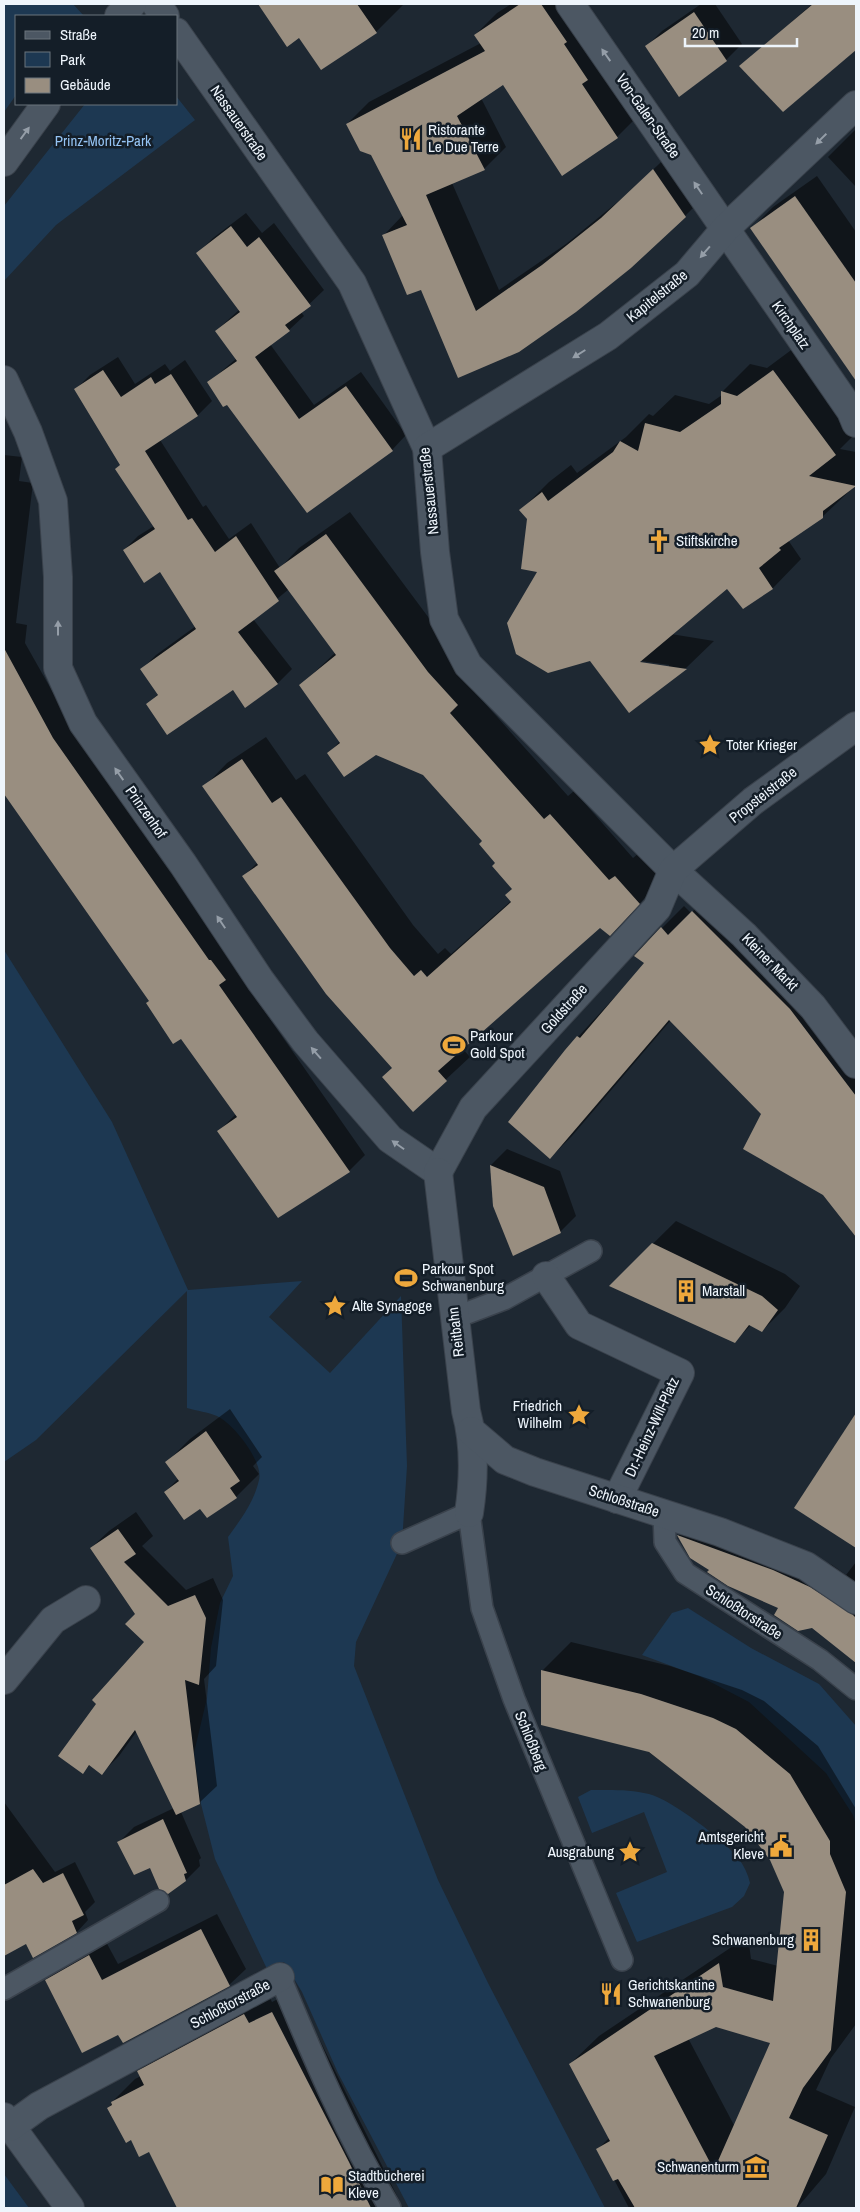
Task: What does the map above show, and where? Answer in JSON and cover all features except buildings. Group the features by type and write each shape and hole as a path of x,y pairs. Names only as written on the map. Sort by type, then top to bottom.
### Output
{"street":[{"path":"120,15 132,4"},
{"path":"156,4 164,15"},
{"name":"Von-Galen-Straße","path":"570,4 726,228"},
{"name":"Nassauerstraße","path":"178,35 352,284 427,448 435,552 444,619 468,665 673,870"},
{"path":"4,162 45,105"},
{"name":"Kapitelstraße","path":"427,448 608,336 687,274 726,228 856,105"},
{"name":"Kirchplatz","path":"726,228 851,412 856,423"},
{"name":"Prinzenhof","path":"4,380 28,432 53,501 58,577 58,668 83,723 183,864 260,980 305,1040 390,1139 438,1172"},
{"name":"Propsteistraße","path":"673,870 753,801 856,726"},
{"name":"Goldstraße","path":"438,1172 472,1108 657,908 673,870"},
{"name":"Kleiner Markt","path":"673,870 744,935 813,1007 856,1064"},
{"name":"Reitbahn","path":"438,1172 454,1318 466,1411 471,1431"},
{"name":"Dr.-Heinz-Will-Platz","path":"546,1276 579,1325 680,1373 618,1499"},
{"path":"468,1513 472,1489 471,1431"},
{"name":"Schloßstraße","path":"471,1431 504,1460 535,1472 720,1532 806,1566 856,1600"},
{"path":"4,1680 53,1620 86,1600"},
{"name":"Schloßtorstraße","path":"7,2122 280,1977"},
{"path":"7,2122 70,2208"}],"lane":[{"path":"454,1318 504,1299 591,1251"},
{"path":"402,1543 468,1513"},
{"name":"Schloßberg","path":"468,1513 482,1608 518,1708 622,1960"},
{"name":"Schloßtorstraße","path":"664,1514 665,1542 685,1573 820,1660 856,1689"},
{"path":"4,1989 158,1901"},
{"name":"Schloßtorstraße","path":"280,1977 325,2086 364,2165 390,2208"}],"green space":[{"path":"4,4 73,4 83,15 15,15 15,96 4,112"},
{"name":"Prinz-Moritz-Park","path":"178,99 195,120 56,225 4,281 4,206 84,105 178,105"},
{"path":"4,950 112,1122 188,1290 302,1281 269,1317 330,1373 401,1296 407,1466 402,1543 356,1642 354,1666 438,1880 488,1983 605,2208 409,2208 338,2073 302,1992 284,1962 267,1969 215,1859 201,1804 194,1753 207,1698 211,1648 220,1603 233,1576 228,1537 250,1503 257,1488 259,1472 257,1463 246,1444 231,1426 210,1413 187,1408 187,1291 36,1440 4,1462"},
{"path":"688,1608 751,1648 819,1684 856,1726 856,1825 853,1815 826,1773 749,1702 701,1677 642,1655 672,1613"},
{"path":"591,1790 642,1792 659,1798 684,1812 722,1842 739,1859 746,1870 750,1883 744,1896 732,1907 637,1942 616,1893 667,1872 644,1812 592,1833 578,1797"},
{"path":"4,2174 29,2208 4,2208"}],"place":[{"name":"Ristorante Le Due Terre","path":"411,139"},
{"name":"Stiftskirche","path":"659,541"},
{"name":"Toter Krieger","path":"710,745"},
{"name":"Parkour Gold Spot","path":"454,1045"},
{"name":"Parkour Spot Schwanenburg","path":"406,1278"},
{"name":"Marstall","path":"686,1291"},
{"name":"Alte Synagoge","path":"335,1306"},
{"name":"Friedrich Wilhelm","path":"579,1415"},
{"name":"Amtsgericht Kleve","path":"781,1846"},
{"name":"Ausgrabung","path":"630,1852"},
{"name":"Schwanenburg","path":"811,1940"},
{"name":"Gerichtskantine Schwanenburg","path":"611,1994"},
{"name":"Schwanenturm","path":"756,2167"},
{"name":"Stadtbücherei Kleve","path":"332,2185"}]}
